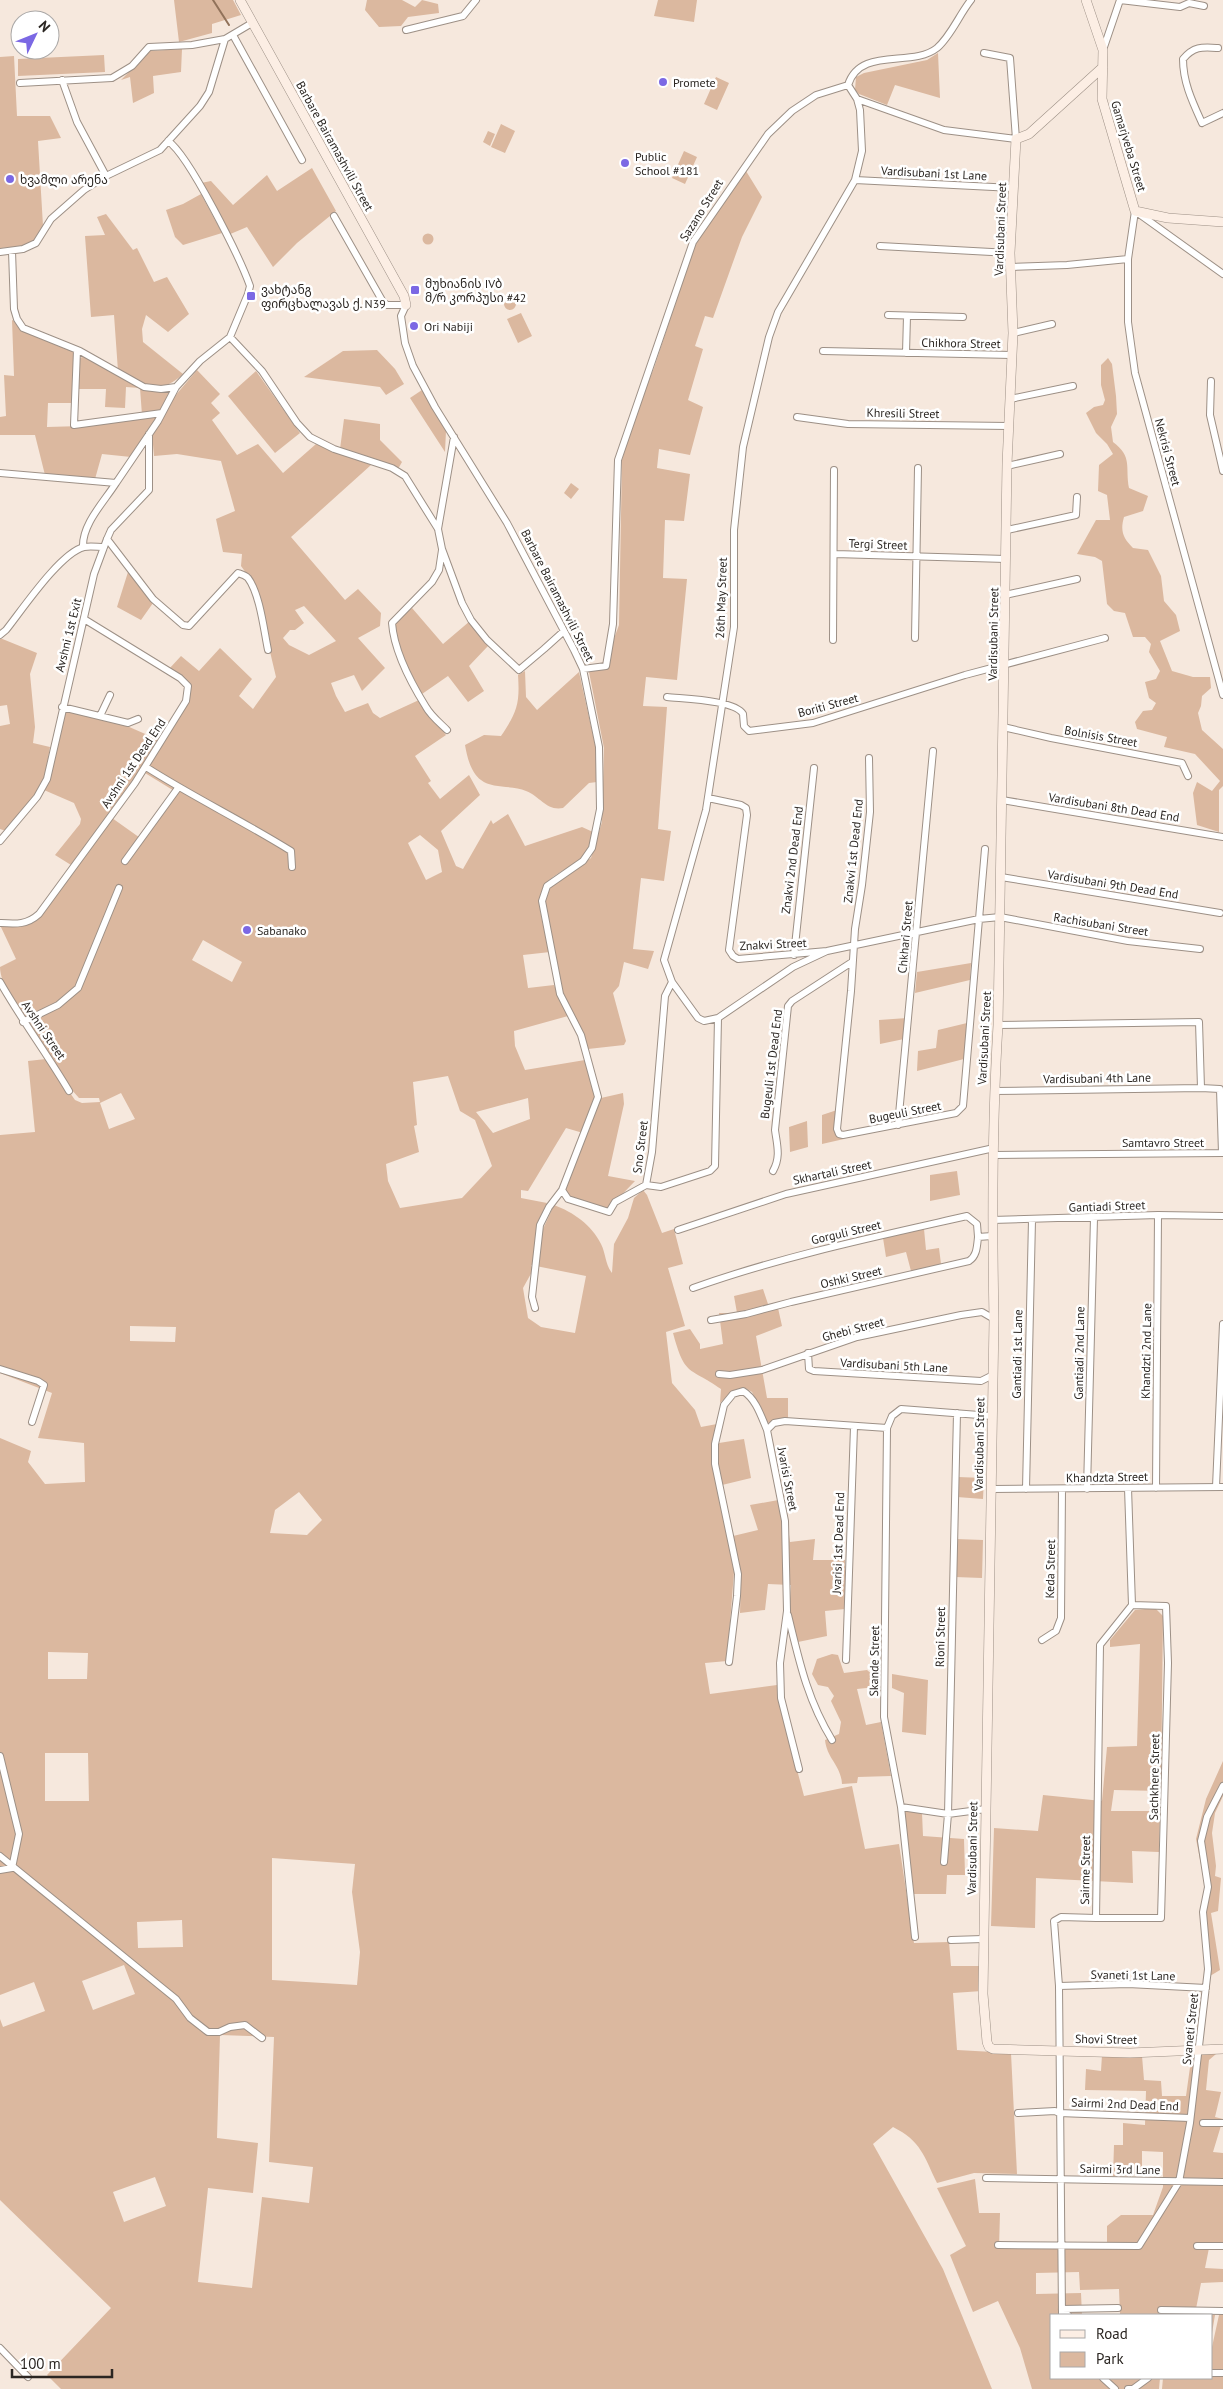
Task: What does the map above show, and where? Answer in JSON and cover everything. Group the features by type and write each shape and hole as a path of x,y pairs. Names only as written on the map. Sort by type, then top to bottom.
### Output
{"street":[{"name":"Barbare Bairamashvili Street","path":"240,0 404,296 406,305 401,316 405,343 413,366 507,523 583,670 599,747 599,822 592,848 583,861 547,886 543,892 542,901 560,994 581,1036 598,1097 562,1190 549,1207 540,1224 532,1296 535,1308"},
{"path":"406,30 463,16 476,0"},
{"path":"971,0 949,33 936,48 923,54 867,63 858,69 848,85 857,100 944,130 1016,139 1030,134 1103,67"},
{"path":"1086,0 1103,50"},
{"path":"1120,0 1180,7 1189,3 1204,6"},
{"name":"Gamarjveba Street","path":"1120,0 1103,50 1102,99 1135,210"},
{"path":"20,83 112,78 132,66 149,47 192,45 225,39 252,23"},
{"path":"233,35 302,160"},
{"path":"0,252 23,249 36,243 51,219 84,190 106,176 153,155 168,141 200,106 209,92 225,39"},
{"path":"1218,48 1198,47 1190,51 1183,59 1183,71 1186,85 1202,122 1223,113"},
{"name":"Vardisubani Street","path":"984,53 1010,58 1016,139 1010,253 1013,333 1007,466 1001,877 992,1220 994,1320 992,1489 983,1939 983,1994 988,2047"},
{"path":"62,80 77,122 106,176"},
{"name":"Sazano Street","path":"583,670 606,666 609,659 614,624 618,460 693,242 768,134 792,111 816,95 848,85"},
{"name":"26th May Street","path":"718,1018 704,1021 698,1018 672,982 664,960 708,798 734,627 733,567 739,476 743,447 769,337 778,312 855,180 862,151 860,110 857,100"},
{"path":"84,547 83,538 86,529 149,434 176,388 200,361 230,337 250,286 196,178 181,152 168,141"},
{"name":"Vardisubani 1st Lane","path":"855,180 1013,188"},
{"path":"1135,210 1168,218 1223,222"},
{"path":"1135,210 1223,274"},
{"name":"Nekrisi Street","path":"1135,210 1128,259 1128,322 1135,373 1223,695"},
{"path":"334,216 383,302 387,305 406,305"},
{"path":"880,246 1010,253"},
{"path":"12,251 14,309 16,319 23,328 77,350 144,387 176,388"},
{"path":"1010,267 1067,265 1128,259"},
{"path":"888,316 962,318"},
{"name":"Chikhora Street","path":"907,316 906,353 1012,355"},
{"path":"1013,333 1052,324"},
{"path":"230,337 262,371 297,424 310,437 334,449 392,468 405,476 438,529 442,549 462,603 471,620 487,640 519,670 544,650 564,630"},
{"path":"77,350 74,425 162,413"},
{"path":"823,351 906,353"},
{"path":"1211,381 1210,415 1223,470"},
{"path":"1010,399 1073,386"},
{"name":"Khresili Street","path":"798,417 848,424 1009,426"},
{"name":"Avshni 1st Exit","path":"0,841 43,789 47,780 62,707 94,574 111,530 150,490 149,434"},
{"path":"438,529 454,437"},
{"path":"1007,466 1060,454"},
{"path":"915,638 918,468"},
{"path":"834,470 835,554"},
{"path":"0,473 116,483"},
{"path":"1007,530 1076,515 1077,497"},
{"path":"107,539 153,599 183,625 189,626 238,573 245,576 249,579 257,602 268,650"},
{"path":"0,635 48,577 65,560 84,547 104,547"},
{"path":"442,549 439,570 432,582 392,623 392,632 402,660 426,709 447,730"},
{"name":"Tergi Street","path":"833,640 835,554 1006,559"},
{"path":"1006,594 1077,579"},
{"name":"Avshni 1st Dead End","path":"0,923 22,924 31,921 39,914 146,767 186,701 188,686 180,678 84,619"},
{"path":"1005,663 1104,638"},
{"name":"Boriti Street","path":"667,697 722,704 741,711 744,726 749,731 813,723 1005,663"},
{"path":"100,716 110,695"},
{"path":"62,707 128,723 138,719"},
{"name":"Bolnisis Street","path":"1003,726 1050,738 1182,763 1188,776"},
{"name":"Chkhari Street","path":"898,1125 918,933 933,751"},
{"name":"Znakvi 1st Dead End","path":"854,946 870,812 869,758"},
{"path":"146,767 178,788 255,829 291,851 292,867"},
{"name":"Znakvi 2nd Dead End","path":"794,955 814,768"},
{"path":"125,861 178,788"},
{"name":"Znakvi Street","path":"708,798 741,805 746,808 747,815 729,950 738,959 827,951 979,919 1000,917"},
{"name":"Vardisubani 8th Dead End","path":"1002,800 1223,836"},
{"name":"Bugeuli Street","path":"854,946 837,1129 839,1134 843,1135 956,1113 963,1106 985,849"},
{"name":"Vardisubani 9th Dead End","path":"1001,877 1220,913"},
{"path":"23,1022 58,1005 78,988 119,888"},
{"name":"Rachisubani Street","path":"1000,917 1128,941 1200,949"},
{"path":"718,1018 793,967 827,951"},
{"name":"Bugeuli 1st Dead End","path":"773,1171 778,1163 775,1130 788,1006 792,1001 852,962"},
{"name":"Avshni Street","path":"0,982 23,1022 44,1050 69,1091"},
{"name":"Sno Street","path":"672,982 665,996 652,1152 646,1185 661,1187 710,1171 716,1166 718,1018"},
{"path":"998,1025 1199,1022 1201,1088"},
{"name":"Vardisubani 4th Lane","path":"994,1091 1201,1088"},
{"name":"Samtavro Street","path":"994,1152 1222,1153 1220,1089 1201,1088"},
{"name":"Skhartali Street","path":"678,1230 786,1194 994,1152"},
{"path":"562,1190 568,1198 608,1212 615,1202 646,1185"},
{"name":"Gantiadi Street","path":"992,1220 1158,1215 1223,1216"},
{"name":"Khandzti 2nd Lane","path":"1156,1488 1158,1215"},
{"name":"Gorguli Street","path":"692,1288 749,1268 824,1248 967,1216 977,1224 978,1237"},
{"name":"Gantiadi 2nd Lane","path":"1087,1488 1094,1218"},
{"name":"Gantiadi 1st Lane","path":"1026,1489 1032,1220"},
{"path":"978,1237 992,1236"},
{"name":"Oshki Street","path":"710,1320 746,1314 969,1261 974,1258 978,1237"},
{"name":"Ghebi Street","path":"718,1374 730,1375 762,1370 857,1337 961,1315 982,1312 994,1320"},
{"path":"1220,1487 1223,1324"},
{"name":"Vardisubani 5th Lane","path":"808,1353 809,1369 814,1371 981,1381 993,1375"},
{"path":"0,1369 38,1381 44,1385 32,1422"},
{"name":"Jvarisi Street","path":"729,1662 738,1596 738,1574 715,1464 716,1444 724,1405 733,1394 743,1391 749,1395 767,1430 785,1521 787,1611 780,1663 781,1698 799,1769"},
{"path":"767,1430 774,1424 785,1421 887,1428 892,1416 901,1409 992,1416"},
{"name":"Rioni Street","path":"944,1862 948,1814 957,1413"},
{"name":"Jvarisi 1st Dead End","path":"846,1660 854,1427"},
{"name":"Skande Street","path":"887,1428 884,1717 901,1806 915,1937"},
{"name":"Khandzta Street","path":"992,1489 1220,1487"},
{"path":"1128,1488 1132,1605"},
{"name":"Keda Street","path":"1042,1640 1056,1631 1061,1618 1062,1489"},
{"name":"Sairme Street","path":"1062,2312 1059,1986 1054,1921 1061,1917 1096,1918 1100,1645 1132,1605"},
{"name":"Sachkhere Street","path":"1096,1918 1162,1918 1168,1673 1166,1606 1132,1605"},
{"path":"787,1611 806,1686 817,1715 832,1740"},
{"path":"0,1756 19,1834 12,1868"},
{"name":"Svaneti Street","path":"1061,2246 1139,2246 1179,2182 1200,2050 1208,1970 1203,1912 1208,1887 1201,1841 1207,1817 1223,1786"},
{"path":"901,1806 948,1814 986,1809"},
{"path":"0,1856 12,1868 176,1999 190,2018 208,2032 219,2032 230,2026 245,2025 262,2038"},
{"path":"0,1870 12,1868"},
{"path":"951,1940 983,1939"},
{"name":"Svaneti 1st Lane","path":"1059,1986 1128,1984 1206,1988"},
{"name":"Shovi Street","path":"988,2047 993,2049 1130,2053 1223,2049"},
{"name":"Sairmi 2nd Dead End","path":"1018,2113 1055,2111 1059,2113 1190,2118"},
{"path":"1203,2123 1223,2123"},
{"name":"Sairmi 3rd Lane","path":"986,2178 1223,2182"},
{"path":"998,2245 1061,2246"},
{"path":"1197,2246 1223,2246"},
{"path":"1062,2312 1118,2308"},
{"path":"1160,2310 1223,2311"},
{"path":"0,2348 28,2377"},
{"path":"1104,2379 1116,2389"},
{"path":"1128,2389 1146,2379"}],"green space":[{"path":"174,0 233,0 241,15 212,24 212,33 179,42"},
{"path":"367,0 402,0 415,7 422,0 438,4 439,13 408,17 401,26 379,27 365,10"},
{"path":"658,0 697,0 694,22 654,16"},
{"path":"182,49 181,72 153,76 154,93 133,103 130,77 121,80 150,51"},
{"path":"938,53 940,98 895,85 887,105 859,94 855,90 856,77 864,73 927,60"},
{"path":"104,55 105,72 18,76 18,60 60,60 60,57"},
{"path":"10,56 10,60 14,60 17,116 50,116 61,138 38,141 43,226 32,243 24,247 0,248 0,57"},
{"path":"716,77 729,83 717,110 704,104"},
{"path":"501,124 515,131 505,153 491,147"},
{"path":"488,131 495,134 490,146 483,142"},
{"path":"684,151 697,157 685,184 672,178"},
{"path":"312,168 336,211 297,243 273,267 247,227 228,235 201,183 211,181 233,205 267,175 277,191"},
{"path":"746,171 762,197 742,237 713,318 705,316 695,346 703,349 688,400 703,407 690,455 659,449 657,468 690,474 684,521 665,520 663,578 687,579 677,680 646,677 643,706 667,707 658,829 671,831 664,881 641,878 633,949 654,951 648,969 624,962 619,986 613,993 626,1041 624,1045 588,1049 562,993 543,901 549,887 591,858 602,822 604,748 589,672 606,660 619,625 622,460 631,424 654,368 696,241"},
{"path":"201,194 222,233 183,245 175,237 166,210 183,204"},
{"path":"106,214 133,250 137,248 154,282 167,277 189,314 168,332 146,315 142,329 143,342 183,374 166,385 158,387 143,384 118,371 114,315 91,317 85,236 105,235 97,217"},
{"path":"428,233 434,239 428,245 422,239"},
{"path":"510,298 516,304 510,310 504,304"},
{"path":"521,313 532,336 518,343 507,319"},
{"path":"12,320 75,352 72,403 48,403 47,427 82,426 158,416 131,457 102,454 95,479 45,475 35,435 0,435 0,417 6,416 4,375 14,376"},
{"path":"377,350 395,369 404,384 386,395 380,387 304,377 343,351"},
{"path":"85,356 136,385 158,392 169,392 161,411 142,415 140,388 126,387 125,408 105,407 106,389 78,389 80,358"},
{"path":"1108,358 1112,364 1116,396 1117,414 1111,427 1113,442 1119,447 1126,458 1129,488 1148,496 1143,511 1124,517 1123,534 1133,548 1148,550 1161,576 1164,601 1176,615 1180,631 1160,641 1172,671 1193,677 1210,677 1211,688 1202,696 1198,713 1202,730 1223,749 1223,786 1219,790 1219,832 1197,825 1193,793 1197,782 1212,791 1220,781 1195,754 1164,747 1167,737 1137,729 1135,722 1143,711 1152,710 1156,703 1149,698 1145,682 1156,679 1160,671 1149,652 1151,644 1145,637 1133,637 1125,613 1114,611 1107,604 1102,561 1095,557 1077,554 1096,520 1110,520 1107,495 1098,491 1099,465 1113,454 1107,444 1096,433 1086,413 1094,407 1103,405 1105,400 1101,385 1101,365"},
{"path":"197,370 220,394 211,403 220,413 212,420 237,455 258,444 283,473 316,444 371,465 291,537 345,600 358,589 381,613 380,626 358,638 385,668 362,691 354,675 331,683 345,712 368,703 373,713 380,718 419,700 446,735 415,756 431,781 428,783 440,799 469,775 480,795 441,831 456,866 463,869 491,820 493,824 508,814 525,846 582,827 593,832 589,849 583,857 550,879 542,891 540,906 550,952 523,955 528,988 554,985 568,1016 514,1031 515,1046 525,1070 585,1060 595,1099 583,1133 566,1128 528,1191 521,1190 521,1198 547,1203 536,1227 543,1229 554,1205 568,1211 581,1220 597,1237 612,1273 614,1244 628,1218 634,1198 643,1190 647,1195 662,1233 674,1229 683,1264 668,1268 685,1326 666,1332 672,1383 695,1410 701,1427 717,1424 713,1465 734,1572 727,1661 705,1663 710,1694 777,1685 779,1702 804,1796 852,1786 865,1849 899,1844 914,1943 949,1942 951,1966 981,1966 982,1991 953,1993 957,2050 1011,2053 1017,2174 974,2173 937,2183 921,2150 902,2132 893,2127 873,2144 943,2269 992,2389 61,2389 47,2375 111,2308 0,2200 0,2019 3,2027 45,2011 34,1982 0,1995 0,1438 31,1451 28,1462 45,1484 85,1482 84,1443 38,1438 52,1393 0,1373 0,1135 35,1132 28,1061 46,1059 75,1100 82,1103 100,1102 99,1098 79,1098 18,1011 2,979 0,967 16,959 0,925 24,926 34,922 112,818 143,840 176,792 145,773 188,702 190,685 169,669 181,656 199,671 220,648 252,679 239,696 253,709 276,677 254,584 241,566 242,554 223,552 216,519 235,511 221,461 177,454 154,456 152,433 175,396","holes":["304,606 336,641 309,655 289,645 283,638 290,630 295,630 304,623 295,610","420,835 438,850 442,872 426,880 408,843","203,940 242,962 232,982 192,960","448,1076 460,1111 475,1120 492,1166 462,1198 400,1208 388,1181 386,1164 419,1152 414,1126 417,1125 413,1082","121,1093 135,1119 109,1129 100,1103","528,1098 530,1119 493,1133 476,1112","531,1265 586,1276 575,1333 541,1327 528,1318 523,1288 533,1270","130,1326 176,1327 175,1342 130,1341","299,1492 322,1520 307,1535 270,1533 275,1510","48,1652 88,1653 87,1679 48,1679","45,1753 88,1753 89,1801 45,1801","272,1858 355,1864 352,1892 360,1952 357,1985 272,1980","182,1920 183,1947 138,1948 137,1922","124,1965 135,1994 93,2010 82,1981","220,2035 274,2037 269,2162 313,2167 309,2203 262,2197 252,2288 198,2282 208,2188 253,2193 258,2143 217,2138","155,2177 166,2206 124,2222 113,2192"]},
{"path":"256,371 300,433 275,453 228,396"},
{"path":"422,390 446,431 445,452 410,398"},
{"path":"344,419 380,424 380,440 402,462 398,469 372,458 340,449"},
{"path":"571,483 579,489 571,499 564,493"},
{"path":"128,572 153,603 141,620 117,607"},
{"path":"412,608 443,644 470,621 488,646 469,666 484,691 468,702 448,676 422,694 400,650 395,631 395,622"},
{"path":"0,638 37,653 30,674 35,727 33,743 50,747 45,777 36,796 6,831 0,829 0,726 10,724 7,705 0,706"},
{"path":"525,671 526,697 537,710 579,672 596,749 597,782 589,783 563,808 548,806 521,789 486,783 478,777 468,760 465,745 484,735 501,736 514,714 518,701 518,675"},
{"path":"65,709 127,726 159,740 122,797 71,865 55,855 80,824 81,819 74,803 44,790"},
{"path":"971,963 970,980 915,993 917,972"},
{"path":"907,1018 904,1039 880,1044 879,1020"},
{"path":"967,1023 964,1059 917,1071 918,1051 936,1048 938,1030"},
{"path":"623,1093 624,1104 608,1176 635,1181 609,1208 605,1209 571,1198 565,1191 572,1167 601,1098"},
{"path":"837,1110 838,1136 844,1139 822,1144 822,1115"},
{"path":"807,1121 808,1147 790,1152 789,1127"},
{"path":"957,1171 960,1195 930,1201 930,1175"},
{"path":"924,1229 926,1250 939,1248 941,1264 911,1271 906,1252 886,1257 883,1238"},
{"path":"763,1289 770,1310 778,1308 782,1326 756,1336 767,1398 788,1398 788,1418 767,1423 752,1392 745,1388 734,1390 720,1403 721,1389 689,1369 681,1357 673,1333 690,1329 700,1344 700,1349 723,1344 719,1313 737,1313 734,1296"},
{"path":"744,1439 751,1478 722,1485 718,1463 719,1443"},
{"path":"958,1477 984,1478 983,1499 957,1497"},
{"path":"784,1499 790,1542 815,1539 813,1560 845,1560 845,1609 825,1611 827,1636 798,1642 789,1613 791,1585 768,1584 765,1610 740,1613 741,1573 733,1536 758,1530 750,1505"},
{"path":"956,1539 983,1540 982,1578 955,1577"},
{"path":"1155,1608 1163,1616 1161,1791 1114,1790 1111,1811 1160,1811 1159,1852 1132,1851 1133,1883 1036,1878 1035,1928 991,1926 994,1828 1038,1831 1043,1795 1102,1801 1107,1747 1137,1746 1140,1644 1110,1647 1110,1640 1135,1610"},
{"path":"832,1654 838,1655 844,1673 867,1670 874,1676 876,1687 857,1689 866,1725 881,1722 891,1776 858,1777 857,1783 842,1784 839,1772 826,1747 825,1740 839,1734 841,1722 831,1701 834,1696 828,1687 818,1685 812,1674 817,1659"},
{"path":"892,1674 928,1680 926,1735 902,1732 904,1693 892,1688"},
{"path":"1223,1761 1223,1796 1215,1813 1212,1833 1216,1866 1215,1876 1221,1878 1218,1911 1211,1913 1220,1970 1210,1976 1204,1880 1196,1839 1206,1799"},
{"path":"904,1811 922,1813 923,1836 964,1839 965,1875 947,1875 946,1894 914,1894"},
{"path":"1192,2053 1216,2054 1209,2060 1206,2090 1221,2092 1215,2117 1223,2119 1213,2152 1223,2153 1223,2244 1210,2243 1205,2268 1223,2269 1223,2282 1201,2283 1195,2314 1120,2314 1119,2289 1080,2290 1079,2272 1036,2273 1036,2294 1081,2293 1082,2314 1050,2314 1050,2379 1160,2379 1159,2389 1032,2389 1020,2348 998,2301 973,2312 950,2255 966,2246 937,2188 975,2179 979,2213 1000,2213 999,2248 1107,2248 1107,2226 1121,2215 1153,2215 1163,2187 1163,2152 1142,2151 1142,2175 1113,2176 1114,2145 1123,2145 1123,2123 1145,2125 1146,2091 1085,2090 1086,2069 1101,2071 1102,2055 1142,2056 1144,2080 1161,2081 1162,2096 1186,2096"},
{"path":"1219,2315 1223,2315 1223,2389 1162,2389 1163,2379 1213,2379 1213,2342"}],"waterway":[{"path":"213,0 229,25"}],"place":[{"name":"Promete","path":"663,82"},
{"name":"Public School #181","path":"625,163"},
{"name":"ხვამლი არენა","path":"10,179"},
{"name":"მუხიანის IVბ მ/რ კორპუსი #42","path":"415,290"},
{"name":"ვახტანგ ფირცხალავას ქ. N39","path":"251,296"},
{"name":"Ori Nabiji","path":"414,326"},
{"name":"Sabanako","path":"247,930"}]}
